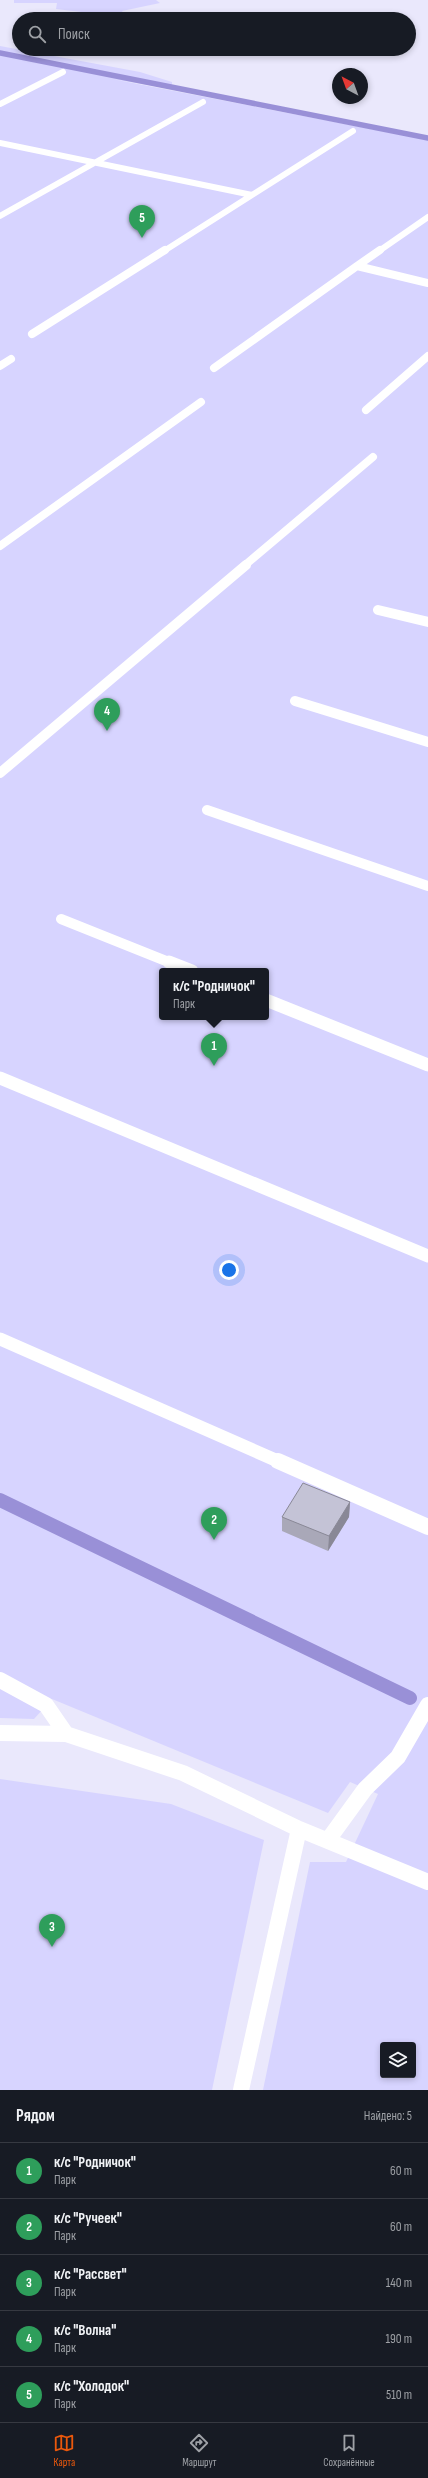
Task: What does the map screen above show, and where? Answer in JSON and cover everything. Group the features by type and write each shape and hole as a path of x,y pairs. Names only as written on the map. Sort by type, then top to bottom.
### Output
{"lane":[{"path":"0,104 63,72"},
{"path":"0,216 203,102"},
{"path":"32,334 353,131"},
{"path":"0,143 252,195"},
{"path":"214,368 428,217"},
{"path":"357,266 428,283"},
{"path":"366,410 428,356"},
{"path":"0,366 11,359"},
{"path":"0,546 201,402"},
{"path":"0,773 373,457"},
{"path":"378,610 428,622"},
{"path":"295,701 428,742"},
{"path":"207,810 428,886"},
{"path":"61,919 184,968"},
{"path":"269,1001 428,1065"},
{"path":"0,1078 428,1256"},
{"path":"0,1339 428,1527"},
{"path":"0,1680 46,1705 66,1734"},
{"path":"328,1840 365,1789 398,1757 428,1705"},
{"path":"0,1733 66,1734 183,1773 299,1829 428,1882"},
{"path":"240,2090 299,1829"}],"shaded area":[{"path":"14,0 156,0 160,3 122,11 123,12 82,12 56,9 57,3 14,3"},
{"path":"0,46 12,48 12,56 54,56 140,72 172,82 172,89 112,79 428,140 428,2090 263,2090 310,1862 346,1862 378,1794 350,1782 328,1813 52,1699 34,1719 0,1718"},
{"path":"0,1779 171,1804 264,1840 212,2090 0,2090"}],"building":[{"path":"303,1483 350,1502 329,1536 282,1517"}],"waterway":[{"path":"0,53 12,55"},
{"path":"15,56 428,138"},
{"path":"0,1500 410,1698"}],"place":[{"name":"к/с \"Холодок\"","path":"142,238"},
{"name":"к/с \"Волна\"","path":"107,731"},
{"name":"к/с \"Родничок\"","path":"214,1066"},
{"name":"к/с \"Ручеек\"","path":"214,1540"},
{"name":"к/с \"Рассвет\"","path":"52,1947"}]}
